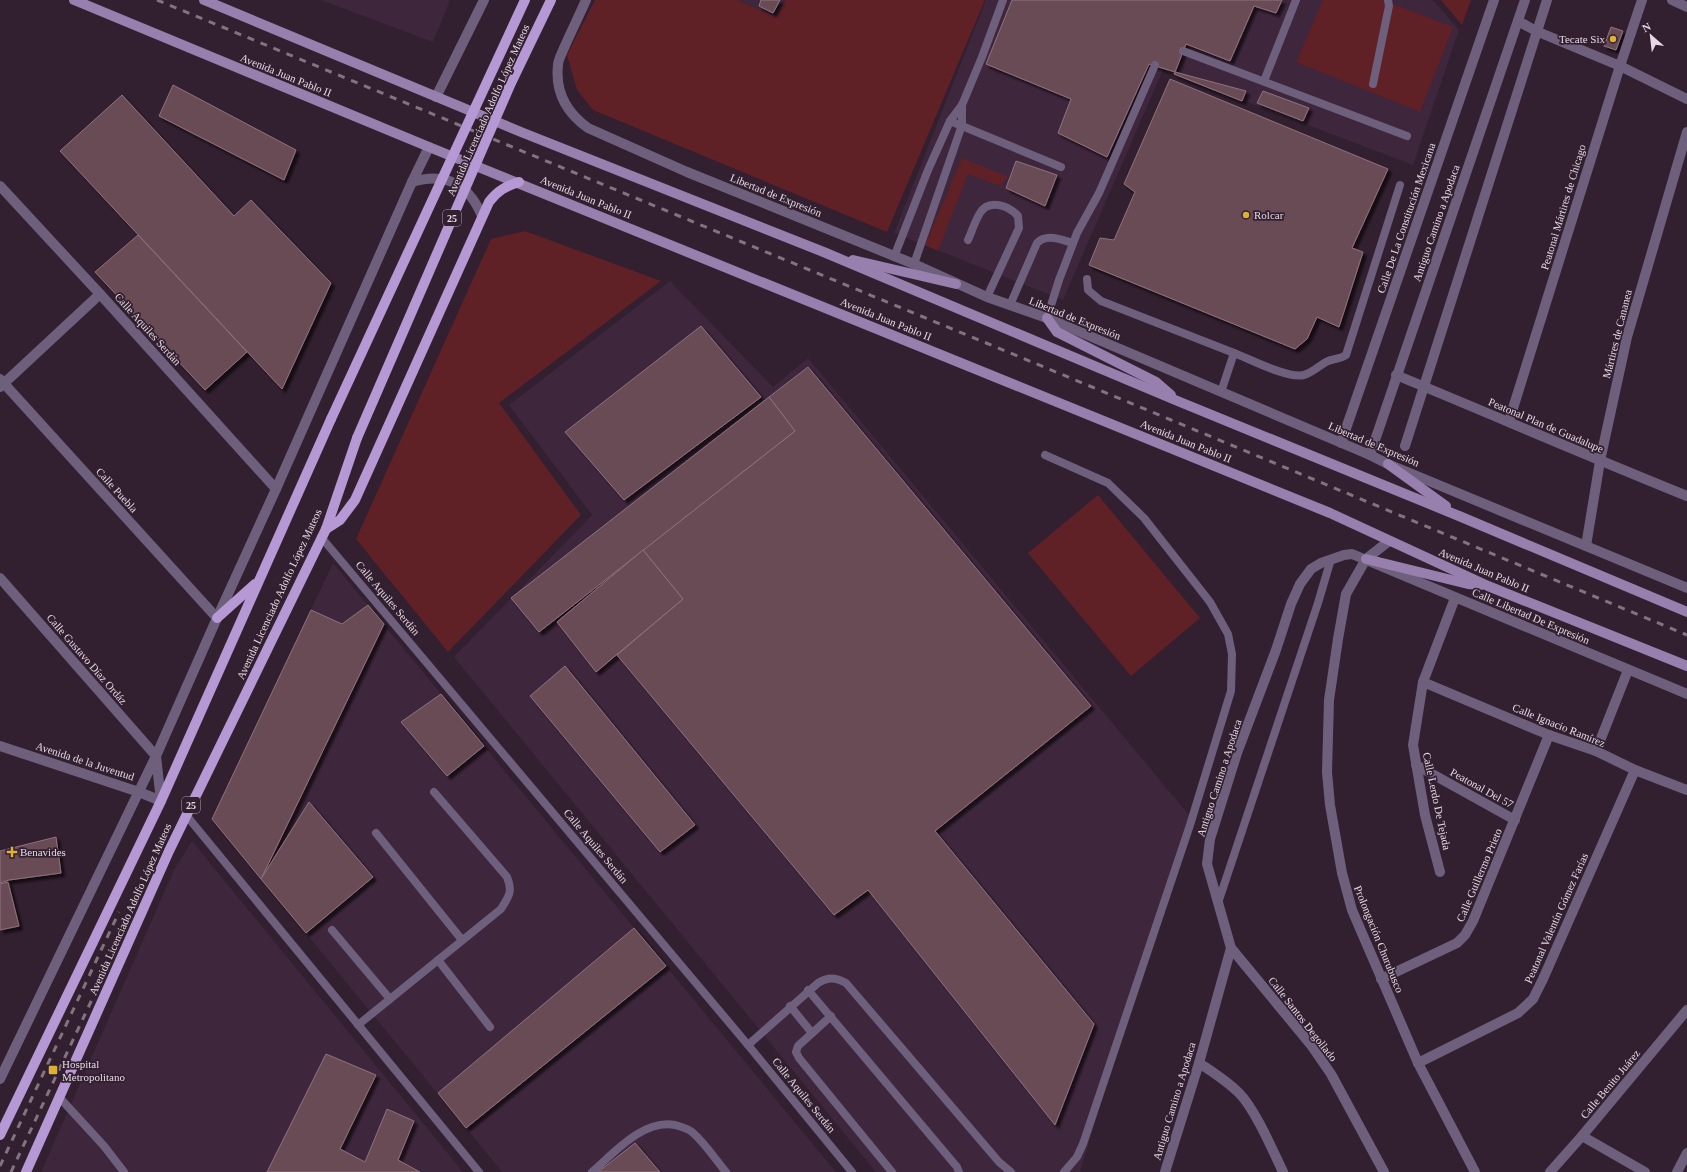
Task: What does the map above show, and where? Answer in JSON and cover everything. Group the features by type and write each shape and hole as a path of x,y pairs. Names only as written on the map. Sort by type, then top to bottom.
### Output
{"main road":[{"name":"Avenida Juan Pablo II","path":"74,0 1330,513 1488,586 1687,666"},
{"path":"204,0 436,98 826,253 1180,402 1459,516 1687,612"},
{"name":"Avenida Licenciado Adolfo López Mateos","path":"0,1135 161,801 331,419 525,0"},
{"name":"Avenida Licenciado Adolfo López Mateos","path":"26,1172 169,851 323,533 357,438 508,90 551,0"},
{"path":"323,533 340,520 355,500 482,216 496,193 509,185 519,182"},
{"path":"826,253 956,284"},
{"path":"1047,318 1057,332 1156,382 1180,402"},
{"path":"1388,464 1459,516"},
{"path":"1366,559 1468,584 1488,586"},
{"path":"217,618 258,582"}],"street":[{"path":"436,98 484,0"},
{"name":"Libertad de Expresión","path":"586,0 558,64 558,81 568,110 577,120 588,128 633,149 914,264 987,297 1047,318 1388,464 1687,588"},
{"name":"Calle De La Constitución Mexicana","path":"1341,443 1494,0"},
{"name":"Antiguo Camino a Apodaca","path":"1370,455 1525,0"},
{"path":"1405,446 1547,0"},
{"name":"Peatonal Mártires de Chicago","path":"1510,421 1620,66 1642,0"},
{"path":"1672,0 1687,7"},
{"path":"1518,21 1536,31 1620,66 1687,99"},
{"name":"Mártires de Cananea","path":"1586,546 1600,461 1628,337 1687,132"},
{"path":"0,1079 156,756 429,146"},
{"path":"412,182 426,178 441,178 454,183 467,191 476,202 482,216"},
{"name":"Calle Aquiles Serdán","path":"0,186 100,294 276,489"},
{"path":"1,383 100,294"},
{"name":"Peatonal Plan de Guadalupe","path":"1396,375 1510,421 1600,461 1687,496"},
{"name":"Calle Puebla","path":"1,383 217,618"},
{"path":"1366,559 1389,541"},
{"name":"Antiguo Camino a Apodaca","path":"1165,1172 1199,1063 1231,948 1207,864 1210,839 1237,753 1276,650 1291,604 1300,584 1311,569 1331,559 1352,554 1366,559"},
{"name":"Calle Libertad De Expresión","path":"1366,559 1687,694"},
{"name":"Prolongación Churubusco","path":"1366,559 1346,594 1329,700 1327,772 1336,839 1346,892 1381,979 1418,1063 1475,1172"},
{"name":"Calle Gustavo Díaz Ordáz","path":"0,578 156,756"},
{"name":"Calle Lerdo De Tejada","path":"1440,872 1425,815 1413,745 1423,682 1456,598"},
{"path":"1596,751 1628,670"},
{"name":"Calle Ignacio Ramírez","path":"1423,682 1549,735 1596,751 1635,770 1687,790"},
{"name":"Calle Guillermo Prieto","path":"1381,979 1457,943 1465,935 1473,921 1549,735"},
{"name":"Avenida de la Juventud","path":"0,746 139,792 161,801"},
{"path":"156,756 161,801"},
{"name":"Peatonal Del 57","path":"1416,765 1515,820"},
{"name":"Peatonal Valentín Gómez Farías","path":"1418,1063 1518,1013 1533,999 1544,979 1635,770"},
{"name":"Calle Santos Degollado","path":"1231,948 1311,1045 1331,1074 1384,1172"},
{"name":"Calle Benito Juárez","path":"1550,1172 1685,1015"},
{"path":"1199,1063 1229,1083 1240,1094 1249,1107 1283,1172"},
{"path":"1582,1136 1645,1172"},
{"path":"1677,1172 1687,1153"}],"lane":[{"path":"894,257 928,170 950,121 962,105 1003,0"},
{"path":"1264,81 1296,0"},
{"path":"1373,84 1388,0"},
{"path":"1183,51 1407,136"},
{"path":"1047,318 1059,280 1077,233 1100,193 1155,65"},
{"path":"914,264 962,125 962,105"},
{"path":"950,121 1061,167"},
{"path":"1087,279 1088,290 1101,302 1293,376 1306,374 1326,362 1340,359 1346,355 1400,185"},
{"path":"968,240 980,213 991,205 998,204 1006,207 1018,216 1019,228 987,297"},
{"path":"1010,305 1037,243 1041,239 1048,237 1073,243"},
{"path":"1221,392 1234,353"},
{"path":"1045,455 1108,483 1144,518 1210,602 1228,634 1232,654 1231,691 1190,825 1083,1144 1077,1157 1064,1172"},
{"name":"Calle Aquiles Serdán","path":"323,533 852,1172"},
{"path":"1218,903 1318,603 1331,559"},
{"path":"358,1025 501,909 508,897 511,887 507,877 434,792"},
{"path":"186,815 479,1172"},
{"path":"376,833 462,940"},
{"path":"332,930 390,999"},
{"path":"438,960 490,1027"},
{"path":"748,1045 808,990 825,979 833,978 846,983 999,1162 1011,1172"},
{"path":"808,990 957,1167 959,1172"},
{"path":"790,1006 812,1033"},
{"path":"830,1016 798,1046 796,1052 799,1058 892,1172"},
{"path":"59,1097 99,1141 124,1172"},
{"path":"592,1172 635,1136 658,1126 671,1125 683,1127 692,1132 726,1172"}],"shaded area":[{"path":"321,0 450,0 433,42"},
{"path":"595,0 738,0 776,17 785,0 985,0 887,232 593,110 577,90 567,55"},
{"path":"738,0 785,0 776,17"},
{"path":"986,0 1433,0 1459,30 1413,165 1163,70 1063,300 894,233"},
{"path":"1323,0 1383,0 1453,27 1420,112 1296,62"},
{"path":"1441,0 1471,0 1462,25"},
{"path":"962,158 1007,176 1001,186 968,174 938,251 925,245"},
{"path":"525,231 661,281 499,403 581,515 448,652 356,539 491,239"},
{"path":"670,281 773,387 808,358 1189,815 1080,1172 876,1172 454,657 592,515 509,405"},
{"path":"1098,495 1200,618 1131,676 1028,553"},
{"path":"333,563 836,1172 502,1172 212,819"},
{"path":"192,841 463,1172 41,1172 174,870"}],"building":[{"path":"761,0 780,0 773,13 759,6"},
{"path":"1012,0 1282,0 1276,13 1254,6 1230,61 1186,44 1175,72 1149,64 1107,157 1058,133 1071,99 986,64"},
{"name":"Tecate Six","path":"1611,27 1623,31 1616,50 1604,46"},
{"path":"1175,72 1246,91 1242,101 1174,74"},
{"name":"Rolcar","path":"1170,79 1388,169 1352,248 1363,252 1339,327 1317,317 1307,339 1295,349 1089,265 1100,238 1114,240 1135,192 1124,184"},
{"path":"173,85 296,150 284,180 159,116"},
{"path":"1263,91 1309,108 1303,121 1257,103"},
{"path":"122,95 234,216 251,200 331,283 282,389 60,151"},
{"path":"1016,161 1057,175 1045,206 1006,188"},
{"path":"138,235 247,352 205,390 95,272"},
{"path":"701,326 761,397 624,500 565,432"},
{"path":"808,367 1091,706 935,831 1094,1024 1055,1125 868,890 834,915 617,655 683,599 643,550 795,431 769,397"},
{"path":"769,397 795,431 539,632 511,598"},
{"path":"643,550 683,599 596,672 557,622"},
{"path":"368,605 384,624 261,879 212,819 311,610 342,624"},
{"path":"565,666 695,825 660,852 530,696"},
{"path":"441,694 484,746 447,776 401,722"},
{"path":"309,802 373,877 306,933 261,879"},
{"path":"56,837 61,873 9,880 0,883 0,851"},
{"path":"8,882 19,926 0,930 0,884"},
{"path":"634,928 666,966 466,1128 438,1093"},
{"path":"326,1054 376,1075 340,1149 365,1162 387,1109 414,1121 398,1160 420,1172 267,1172"},
{"path":"635,1143 660,1172 598,1172"}],"railway":[{"path":"157,0 1687,635"},
{"path":"0,1166 119,912"},
{"path":"11,1172 126,927"}],"place":[{"name":"Tecate Six","path":"1613,39"},
{"name":"Rolcar","path":"1246,215"},
{"name":"Benavides","path":"12,852"},
{"name":"Hospital Metropolitano","path":"53,1070"}]}
